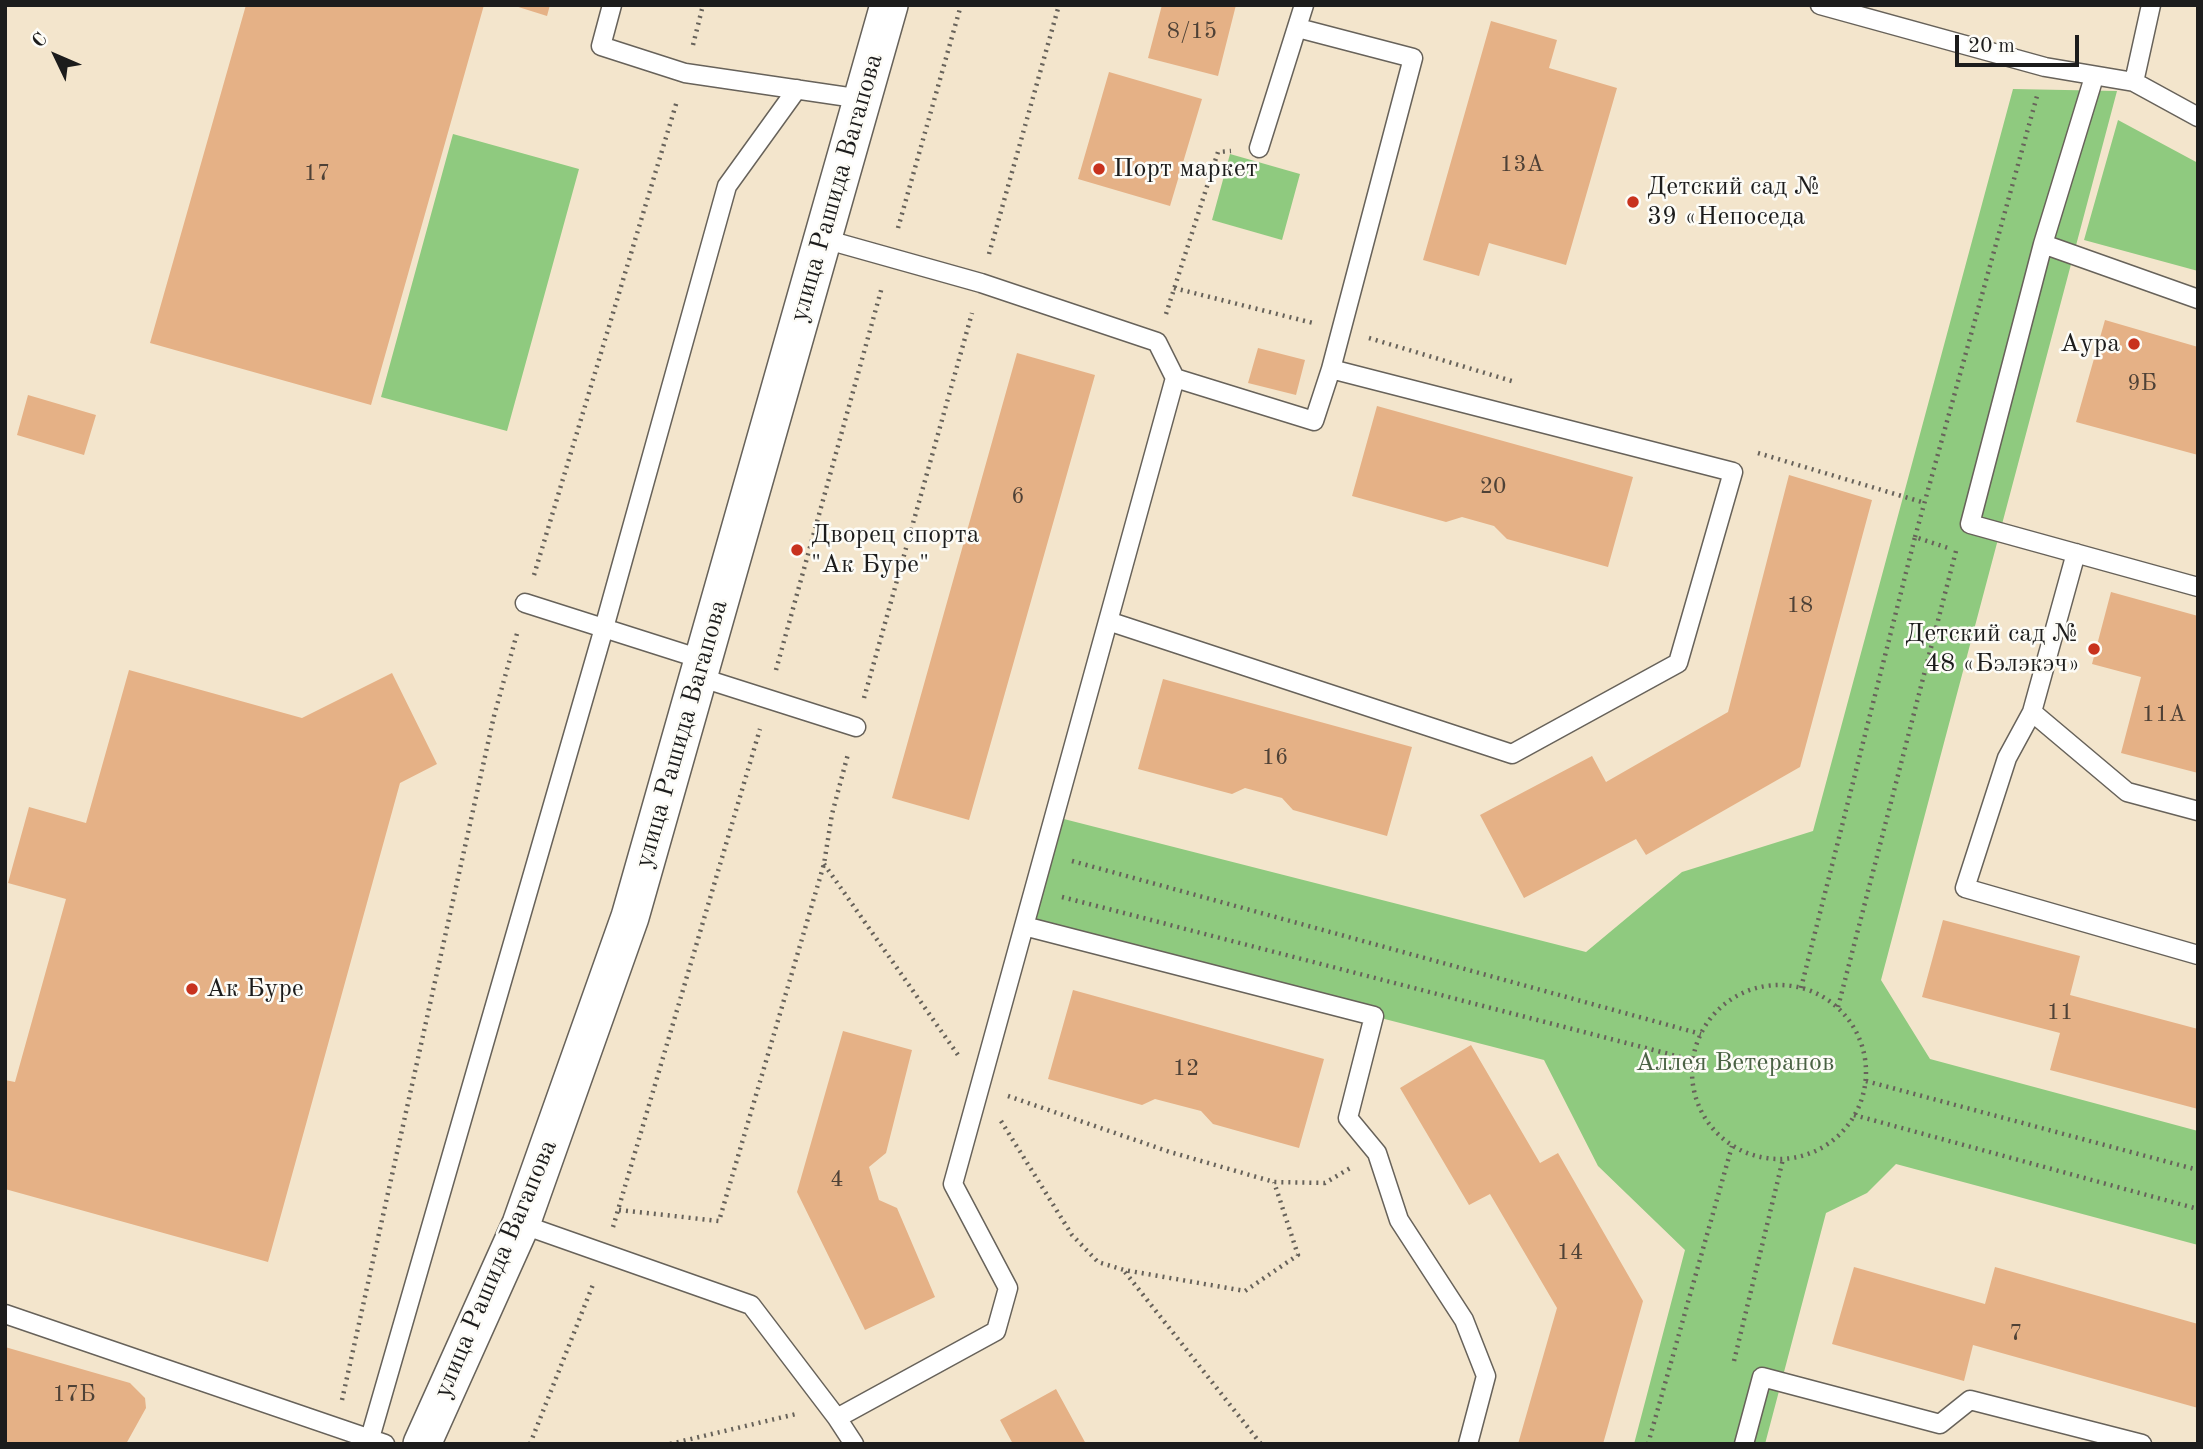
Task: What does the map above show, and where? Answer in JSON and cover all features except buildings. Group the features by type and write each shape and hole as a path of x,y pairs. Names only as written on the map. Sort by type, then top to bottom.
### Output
{"street":[{"name":"улица Рашида Вагапова","path":"422,1444 521,1224 630,917 889,5"}],"lane":[{"path":"612,5 601,46 685,73 862,99"},
{"path":"1259,148 1304,5"},
{"path":"1819,5 2045,67 2134,82 2198,117"},
{"path":"2134,82 2151,5"},
{"path":"1175,378 1314,421 1342,330 1413,58 1298,28"},
{"path":"2094,77 2043,244 1970,524 2198,587"},
{"path":"5,1314 378,1441 727,186 797,89"},
{"path":"824,239 981,283 1157,342 1175,378 953,1184 1008,1288 996,1331 832,1413"},
{"path":"2043,244 2198,299"},
{"path":"1108,621 1511,754 1678,663 1733,472 1331,369"},
{"path":"2076,553 2032,712 2007,758 1965,888 2198,955"},
{"path":"525,603 604,628 768,698 856,727"},
{"path":"2032,712 2127,792 2198,811"},
{"path":"1024,926 1374,1016 1348,1118 1377,1153 1399,1220 1464,1320 1486,1376 1468,1444"},
{"path":"521,1224 751,1306 854,1444"},
{"path":"1744,1444 1762,1377 1940,1424 1970,1400 2141,1444"}],"path":[{"path":"337,1426 494,716 525,603 685,73 703,5"},
{"path":"530,1444 605,1254 619,1210 768,698 961,5"},
{"path":"619,1210 719,1220 824,864 832,814 1059,5"},
{"path":"1801,988 1915,537 2045,67"},
{"path":"1157,342 1218,152 1259,148"},
{"path":"1174,288 1342,330"},
{"path":"1838,1007 1956,551 1970,524"},
{"path":"1915,537 1956,551"},
{"path":"1044,854 1701,1034"},
{"path":"824,864 980,1087 1072,1235 1098,1262 1124,1270 1245,1291 1297,1255 1274,1182"},
{"path":"1034,890 1692,1060"},
{"path":"1777,985 1801,988 1820,995 1838,1007 1854,1027 1864,1053 1866,1081 1854,1115 1843,1132 1821,1149 1784,1159 1754,1156 1732,1146 1713,1129 1700,1109 1692,1085 1692,1060 1701,1034 1714,1014 1732,999 1777,985"},
{"path":"1866,1081 2198,1170"},
{"path":"980,1087 1170,1152 1274,1182 1325,1182 1377,1153"},
{"path":"1854,1115 2198,1209"},
{"path":"1648,1444 1732,1146"},
{"path":"1733,1362 1784,1159"},
{"path":"1124,1270 1261,1444"},
{"path":"670,1444 832,1413"}],"green space":[{"name":"Аллея Ветеранов","path":"2013,89 2117,91 1881,980 1930,1059 2198,1131 2198,1245 1896,1164 1867,1193 1826,1213 1765,1444 1634,1444 1685,1250 1598,1166 1544,1060 1027,927 1056,817 1586,952 1682,872 1813,831"},
{"path":"2118,120 2198,163 2198,271 2084,240"},
{"path":"453,134 579,169 507,431 381,397"},
{"path":"1230,154 1300,174 1282,240 1212,220"}],"place":[{"name":"Порт маркет","path":"1099,169"},
{"name":"Детский сад № 39 «Непоседа","path":"1633,202"},
{"name":"Аура","path":"2134,344"},
{"name":"Дворец спорта \"Ак Буре\"","path":"797,550"},
{"name":"Детский сад № 48 «Бэлэкэч»","path":"2094,649"},
{"name":"Ак Буре","path":"192,989"}]}
